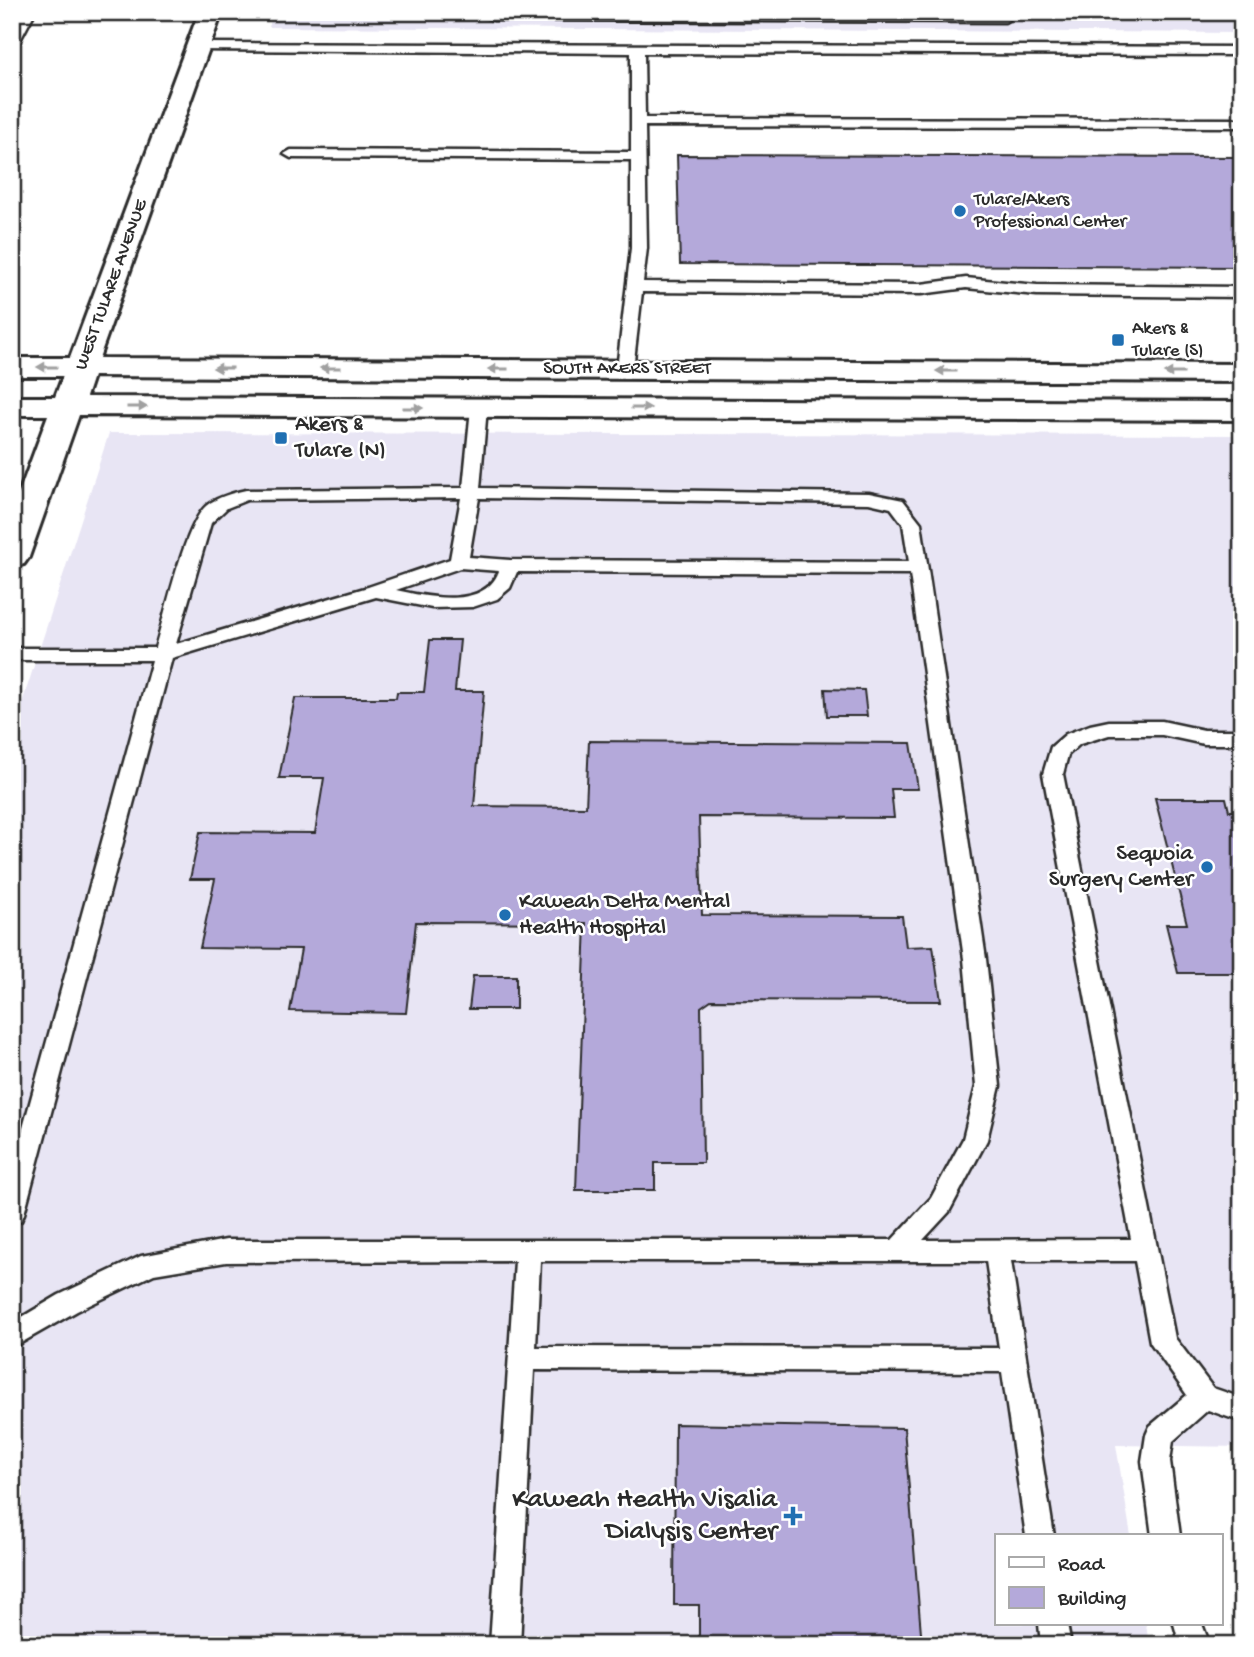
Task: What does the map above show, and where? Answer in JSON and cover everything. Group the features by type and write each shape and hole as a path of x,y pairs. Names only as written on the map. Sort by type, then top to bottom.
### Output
{"main road":[{"name":"WEST TULARE AVENUE","path":"12,557 211,12"},
{"name":"SOUTH AKERS STREET","path":"12,367 1242,373"},
{"path":"874,409 926,392 1242,394"},
{"name":"SOUTH AKERS STREET","path":"12,406 1242,411"}],"lane":[{"path":"12,44 29,12"},
{"path":"474,12 1004,18 1003,12"},
{"path":"199,47 1242,51"},
{"path":"625,369 639,248 638,49"},
{"path":"638,122 1242,123"},
{"path":"291,154 639,156"},
{"path":"635,287 921,289 967,283 1037,290 1242,292"},
{"path":"459,562 471,493 479,408"},
{"path":"12,1213 163,654 202,523 209,511 219,503 246,495 471,493 869,498 897,503 912,523 975,959 988,1086 975,1140 940,1205 897,1251"},
{"path":"12,653 163,654 375,591 459,562 510,566 918,568"},
{"path":"375,591 433,602 468,602 500,587 508,577 510,566"},
{"path":"1242,737 1204,737 1162,728 1090,732 1073,739 1058,752 1053,774 1163,1342 1204,1397 1242,1410"},
{"path":"997,1250 1040,1534"},
{"path":"12,1337 68,1303 149,1264 226,1251 1144,1250"},
{"path":"505,1645 527,1251"},
{"path":"522,1358 1014,1360"},
{"path":"1166,1534 1156,1461 1160,1435 1204,1397"},
{"path":"1053,1626 1056,1645"},
{"path":"1189,1626 1195,1645"}],"shaded area":[{"path":"274,12 1242,12 1242,33 269,27"},
{"path":"109,433 1242,435 1242,1447 1116,1445 1131,1534 995,1534 995,1626 1146,1626 1149,1645 12,1645 12,734"}],"building":[{"name":"Tulare/Akers Professional Center","path":"677,155 1242,157 1242,267 680,264"},
{"name":"Kaweah Delta Mental Health Hospital","path":"430,640 460,640 455,691 484,691 474,806 586,807 589,741 911,743 918,789 891,789 894,818 699,817 702,915 902,916 906,947 933,946 941,1001 711,1000 701,1007 703,1163 655,1163 655,1190 576,1190 586,923 416,922 406,1013 290,1011 301,949 200,948 215,879 190,879 200,832 315,833 324,778 279,778 295,698 396,698 397,692 424,692"},
{"path":"825,689 864,690 867,716 827,716"},
{"name":"Sequoia Surgery Center","path":"1155,798 1226,798 1229,811 1242,811 1242,973 1178,973 1166,924 1187,924"},
{"path":"473,976 516,976 516,1009 469,1009"},
{"name":"Kaweah Health Visalia Dialysis Center","path":"675,1424 904,1428 922,1645 699,1645 699,1605 674,1605"}],"place":[{"name":"Tulare/Akers Professional Center","path":"960,211"},
{"name":"Akers & Tulare (S)","path":"1118,340"},
{"name":"Akers & Tulare (N)","path":"281,438"},
{"name":"Sequoia Surgery Center","path":"1207,867"},
{"name":"Kaweah Delta Mental Health Hospital","path":"505,915"},
{"name":"Kaweah Health Visalia Dialysis Center","path":"793,1516"}]}
